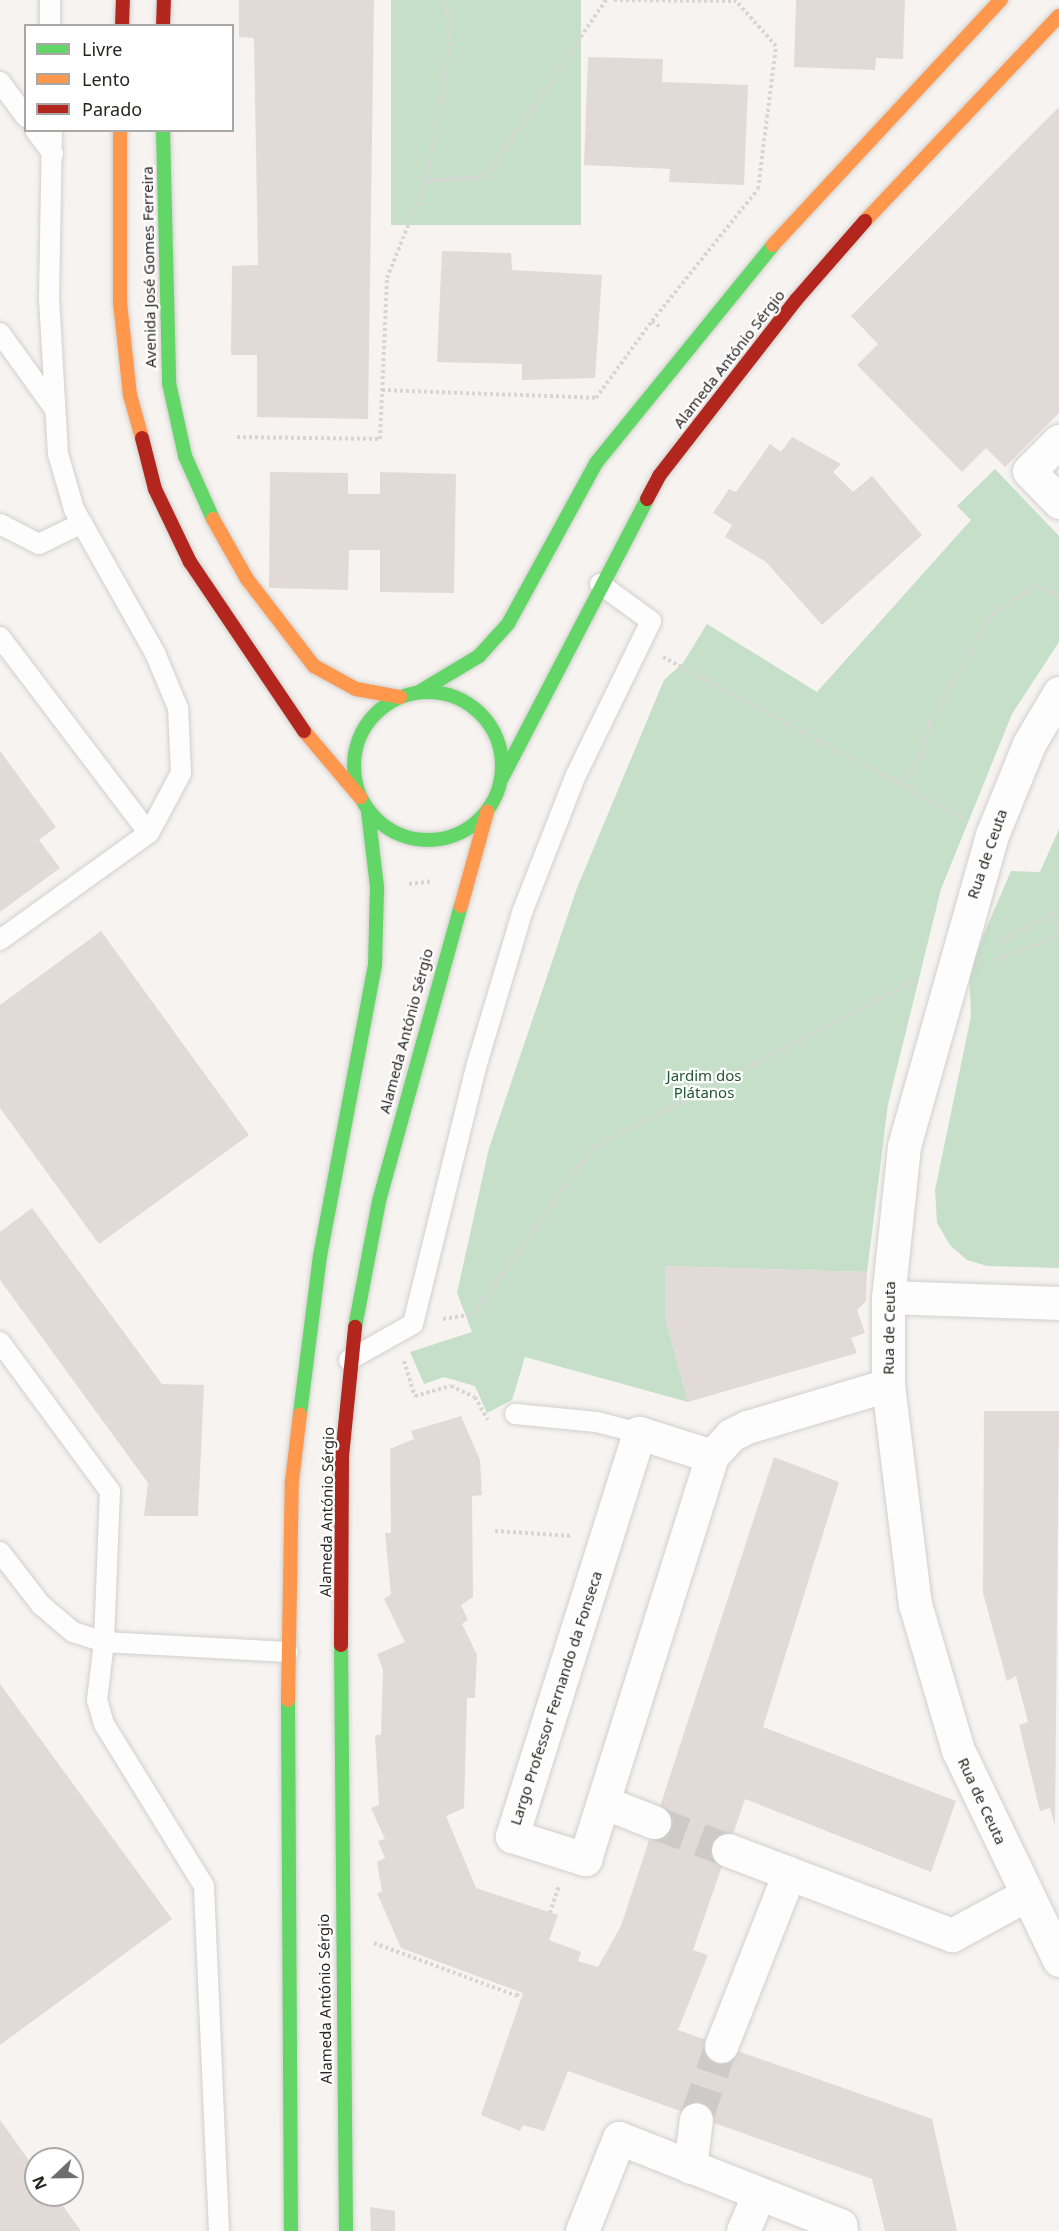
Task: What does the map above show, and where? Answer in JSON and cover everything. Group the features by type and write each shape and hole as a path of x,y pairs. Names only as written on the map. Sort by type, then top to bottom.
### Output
{"street":[{"path":"122,24 123,0"},
{"path":"163,24 164,0"},
{"path":"419,692 463,700 481,714 494,733 502,778 487,812 471,828 428,842 385,828 368,812 360,797 354,778 358,738 368,721 400,697 419,692 478,656 508,624 596,464 777,240 1001,0"},
{"name":"Alameda António Sérgio","path":"502,778 600,584 659,476 796,300 903,176 1059,16"},
{"name":"Avenida José Gomes Ferreira","path":"120,132 120,302 130,395 155,489 190,562 239,641 316,748 360,797"},
{"name":"Avenida José Gomes Ferreira","path":"163,132 169,383 185,456 205,504 247,579 314,666 356,689 400,697"},
{"path":"1059,441 1029,471 1059,502"},
{"name":"Rua de Ceuta","path":"1059,693 1029,744 992,835 904,1146 888,1297 888,1385 915,1604 958,1750 1059,1960"},
{"path":"291,2231 288,1652 298,1406 320,1256 375,965 377,887 368,812"},
{"name":"Alameda António Sérgio","path":"346,2231 340,1902 342,1456 349,1360 379,1201 461,889 487,812"},
{"path":"888,1297 1059,1303"},
{"name":"Largo Professor Fernando da Fonseca","path":"639,1433 512,1836 585,1859 712,1456 731,1435 747,1427 888,1385"},
{"path":"639,1433 712,1456"},
{"path":"603,1802 654,1822"},
{"path":"728,1850 952,1935 1026,1895"},
{"path":"721,2046 789,1873"},
{"path":"690,2167 696,2120"},
{"path":"582,2231 619,2138 758,2195 840,2225 841,2231"},
{"path":"743,2231 758,2195"}],"lane":[{"path":"50,0 50,24"},
{"path":"0,82 24,114"},
{"path":"36,132 52,154"},
{"path":"0,940 148,832 181,773 178,708 154,653 82,523 58,454 49,300 52,132"},
{"path":"0,333 54,408"},
{"path":"0,524 39,544 82,523"},
{"path":"349,1360 413,1324 477,1064 523,910 576,775 651,621 600,584"},
{"path":"0,637 148,832"},
{"path":"0,1341 110,1491 104,1642 97,1700 104,1724 204,1886 219,2231"},
{"path":"515,1414 597,1422 639,1433"},
{"path":"0,1552 41,1605 73,1632 104,1642 288,1652"}],"path":[{"path":"237,437 380,439 387,278 426,181 450,46 445,0"},
{"path":"426,181 480,177 493,166 606,0"},
{"path":"382,390 596,398 652,321 758,189 776,45 736,1 614,0"},
{"path":"652,321 688,348"},
{"path":"900,783 921,756 929,724 992,614 1035,586 1059,595"},
{"path":"638,644 900,783 992,835"},
{"path":"377,887 432,881 461,889"},
{"path":"994,944 1059,911"},
{"path":"987,965 1059,936 1054,914"},
{"path":"473,1314 591,1149 925,974"},
{"path":"413,1324 402,1367 415,1396 451,1386 475,1397"},
{"path":"495,1531 564,1533 604,1546"},
{"path":"373,1932 374,1943 517,1996 519,1991"}],"green space":[{"path":"391,0 581,0 581,225 391,225"},
{"name":"Jardim dos Plátanos","path":"995,469 1059,536 1059,642 1012,714 941,889 888,1104 867,1272 665,1266 665,1317 688,1402 525,1357 512,1400 487,1413 475,1386 444,1377 424,1384 410,1352 472,1332 457,1293 489,1148 577,888 664,680 683,663 707,624 817,692 971,520 957,506"},
{"path":"1059,829 1059,1268 987,1266 967,1260 950,1245 937,1223 935,1190 971,1016 969,968 1011,871 1040,872"}],"building":[{"path":"239,0 374,0 368,419 257,417 257,355 231,355 232,266 258,265 254,38 239,37"},
{"path":"796,0 905,0 903,59 876,58 875,70 794,67"},
{"path":"588,57 663,59 662,82 748,85 744,185 669,182 670,169 584,165"},
{"path":"1059,107 1059,413 1005,467 986,448 962,472 857,365 878,344 851,316"},
{"path":"442,251 511,253 512,270 602,275 595,378 522,380 522,364 437,362"},
{"path":"792,437 841,464 833,472 853,492 872,476 922,535 822,625 766,562 725,537 732,525 713,513 729,489 736,492 770,444 781,452"},
{"path":"270,472 348,473 348,494 380,494 380,472 456,474 454,593 380,592 380,550 349,550 348,590 269,588"},
{"path":"0,751 56,827 39,840 60,868 0,912"},
{"path":"101,931 249,1135 99,1244 0,1108 0,1005"},
{"path":"32,1208 162,1384 204,1385 198,1516 144,1516 148,1483 0,1280 0,1232"},
{"path":"665,1266 867,1272 866,1301 857,1310 865,1333 851,1338 857,1353 688,1402 665,1317"},
{"path":"984,1411 1059,1411 1055,1825 1050,1808 1040,1811 1019,1725 1028,1722 1016,1676 1007,1681 983,1593"},
{"path":"461,1416 480,1460 482,1495 472,1496 473,1597 461,1605 468,1620 462,1624 477,1655 475,1698 467,1698 464,1808 446,1816 476,1888 558,1915 549,1940 581,1952 578,1961 598,1967 621,1926 774,1457 839,1482 763,1727 956,1801 931,1872 745,1799 693,1950 708,1955 678,2030 932,2119 957,2231 885,2231 872,2179 568,2071 544,2131 523,2125 520,2131 481,2115 523,1993 401,1948 377,1893 382,1892 377,1862 385,1858 378,1841 385,1839 371,1808 379,1805 375,1735 381,1735 383,1669 377,1654 405,1642 384,1599 391,1594 385,1533 391,1533 390,1449 414,1439 411,1431"},
{"path":"0,1684 172,1919 0,2045"},
{"path":"0,2120 24,2153 24,2207 64,2207 81,2231 0,2231"},
{"path":"370,2207 395,2211 395,2231 371,2231"}],"tunnel":[{"path":"654,1822 728,1850"},
{"path":"696,2119 721,2046"}],"traffic: fast":[{"path":"163,132 169,383 185,456 213,519"},
{"path":"419,692 479,656 508,624 596,463 773,245"},
{"path":"502,778 647,499"},
{"path":"428,692 456,697 469,704 480,714 490,725 497,738 502,766 497,794 490,807 480,818 469,828 456,835 428,840 400,835 387,828 376,818 366,807 359,794 354,766 359,738 366,725 376,714 387,704 400,697 428,692"},
{"path":"300,1414 320,1256 375,965 377,887 368,812"},
{"path":"355,1327 379,1201 461,906"},
{"path":"341,1645 346,2231"},
{"path":"288,1700 291,2231"}],"traffic: slow":[{"path":"773,245 1001,0"},
{"path":"865,221 1059,16"},
{"path":"120,132 120,302 130,395 142,438"},
{"path":"213,519 247,579 314,666 356,689 400,697"},
{"path":"304,731 360,797"},
{"path":"461,906 487,812"},
{"path":"288,1700 292,1481 300,1414"}],"traffic: jam":[{"path":"122,24 123,0"},
{"path":"163,24 164,0"},
{"path":"647,499 659,476 796,300 865,221"},
{"path":"142,438 155,489 190,562 304,731"},
{"path":"341,1645 342,1456 355,1327"}]}
